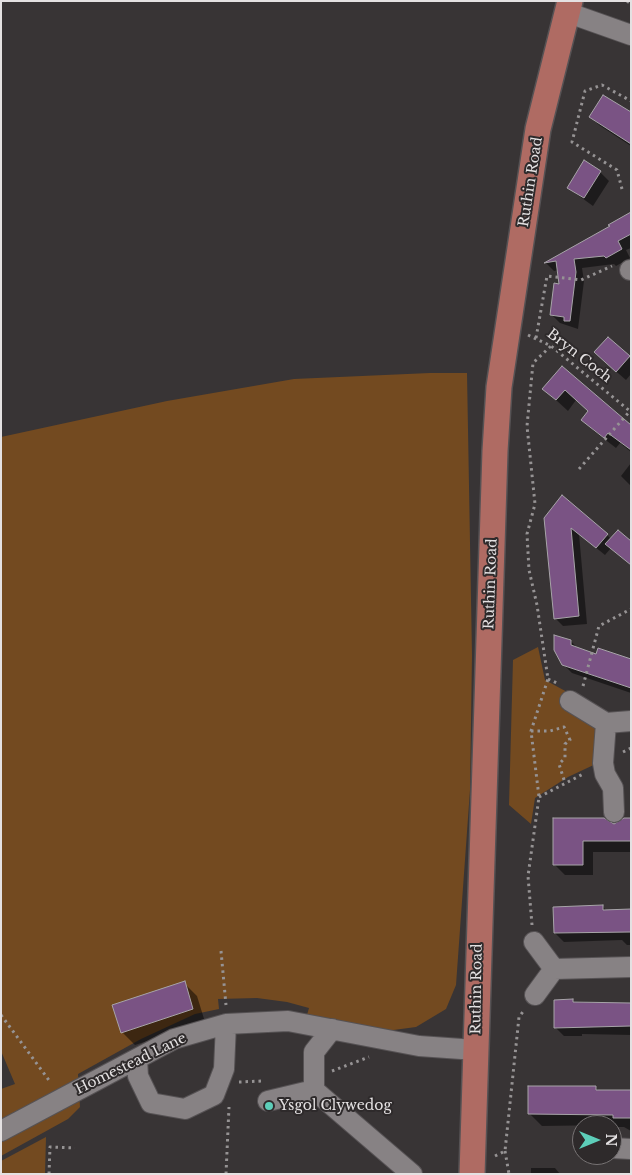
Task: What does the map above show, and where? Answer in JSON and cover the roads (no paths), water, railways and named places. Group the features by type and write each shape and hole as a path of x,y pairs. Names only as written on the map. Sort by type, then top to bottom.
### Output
{"main road":[{"name":"Ruthin Road","path":"472,1174 495,451 500,386 538,129 568,6"}],"street":[{"path":"568,6 631,34"},
{"path":"574,703 606,723 631,721"},
{"path":"606,723 603,763 612,788 614,812"},
{"path":"534,942 554,969"},
{"path":"554,969 631,967"},
{"path":"535,995 554,969"},
{"path":"136,1059 138,1076 151,1103 185,1109 214,1095 224,1069 230,1015"},
{"name":"Homestead Lane","path":"1,1131 174,1039 230,1015 332,1028 406,1044 476,1050"},
{"path":"332,1028 314,1052 314,1084 412,1174"},
{"path":"268,1101 314,1084"}],"place":[{"name":"Ysgol Clywedog","path":"269,1106"}]}
